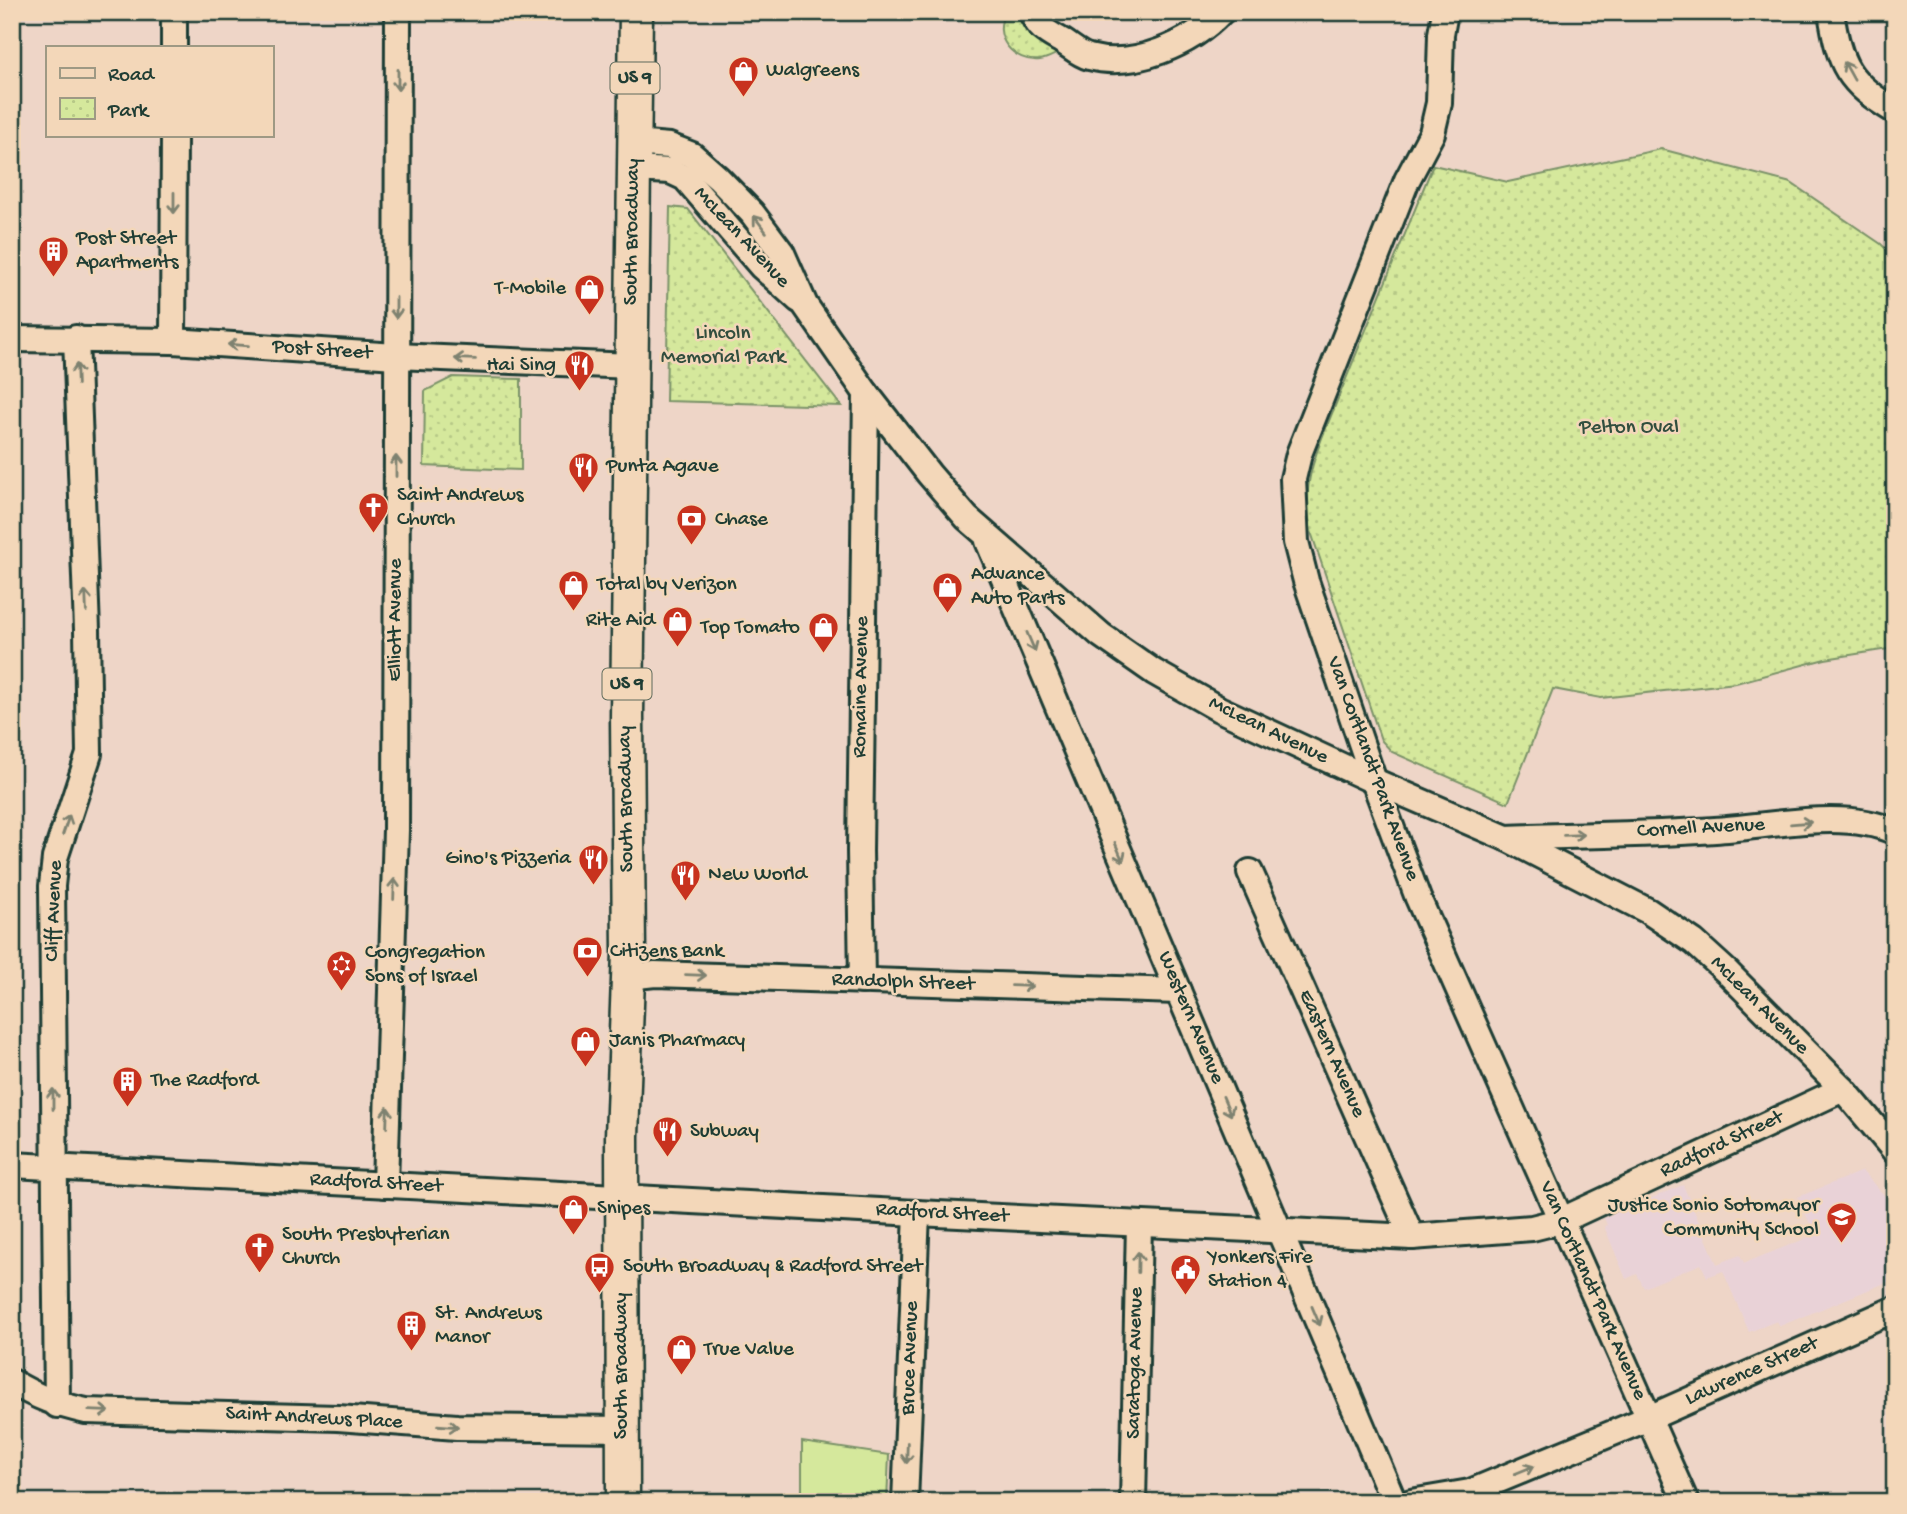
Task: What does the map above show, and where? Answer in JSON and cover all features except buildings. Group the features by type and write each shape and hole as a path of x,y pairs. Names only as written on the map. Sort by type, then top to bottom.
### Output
{"main road":[{"name":"South Broadway","path":"623,1502 621,1198 628,977 627,716 636,12"}],"street":[{"path":"174,12 174,46"},
{"name":"Elliott Avenue","path":"385,1185 396,830 398,12"},
{"path":"1032,12 1039,26 1088,57 1122,61 1178,45 1205,28 1221,12"},
{"name":"Van Cortlandt Park Avenue","path":"1445,12 1441,34 1439,103 1432,133 1407,180 1299,454 1293,479 1296,542 1306,581 1374,781 1418,898 1686,1502"},
{"path":"1831,12 1836,44 1847,69 1864,90 1895,111"},
{"path":"173,341 174,136"},
{"name":"McLean Avenue","path":"634,156 685,178 761,265 805,304 866,393 967,518 1101,635 1154,672 1219,709 1374,781 1506,838 1648,911 1694,942 1727,972 1843,1089 1895,1151"},
{"name":"Cliff Avenue","path":"57,1405 52,886 55,858 89,754 76,338"},
{"name":"Post Street","path":"12,339 173,341 396,356 632,366"},
{"name":"Romaine Avenue","path":"862,981 860,851 866,393"},
{"name":"Western Avenue","path":"985,534 1394,1502"},
{"name":"Cornell Avenue","path":"1506,838 1714,830 1829,821 1862,822 1895,832"},
{"name":"Eastern Avenue","path":"1250,872 1412,1237"},
{"name":"Randolph Street","path":"628,977 655,974 1178,991"},
{"name":"Radford Street","path":"12,1165 1412,1237 1532,1228 1560,1221 1843,1089"},
{"name":"Bruce Avenue","path":"905,1502 917,1213"},
{"name":"Saratoga Avenue","path":"1133,1502 1139,1224"},
{"name":"Lawrence Street","path":"1411,1502 1470,1492 1650,1418 1895,1310"},
{"name":"Saint Andrews Place","path":"12,1382 57,1405 86,1411 338,1418 457,1427 623,1429"}],"shaded area":[{"name":"Justice Sonio Sotomayor Community School","path":"1862,1171 1895,1207 1895,1279 1780,1326 1777,1321 1749,1332 1723,1271 1707,1277 1701,1264 1644,1288 1637,1274 1626,1279 1604,1226 1607,1225 1604,1218 1683,1185 1717,1264 1740,1255 1744,1263 1815,1235 1798,1197"}],"green space":[{"path":"1006,12 1021,12 1061,52 1045,59 1030,60 1014,52 1007,46 1001,30"},
{"name":"Pelton Oval","path":"1661,149 1791,183 1881,244 1895,258 1895,648 1825,659 1736,683 1601,698 1553,689 1508,803 1392,752 1381,740 1312,535 1308,509 1310,474 1322,438 1433,165 1508,182"},
{"name":"Lincoln Memorial Park","path":"670,207 688,209 841,406 666,401"},
{"path":"453,377 521,379 521,470 424,466 425,391"},
{"path":"802,1442 889,1455 887,1502 802,1502"}],"place":[{"name":"Walgreens","path":"743,98"},
{"name":"Post Street Apartments","path":"53,278"},
{"name":"T-Mobile","path":"589,316"},
{"name":"Hai Sing","path":"579,393"},
{"name":"Punta Agave","path":"583,494"},
{"name":"Saint Andrews Church","path":"374,535"},
{"name":"Chase","path":"692,547"},
{"name":"Total by Verizon","path":"574,612"},
{"name":"Advance Auto Parts","path":"948,614"},
{"name":"Rite Aid","path":"678,648"},
{"name":"Top Tomato","path":"823,655"},
{"name":"Gino's Pizzeria","path":"594,886"},
{"name":"New World","path":"685,902"},
{"name":"Citizens Bank","path":"587,979"},
{"name":"Congregation Sons of Israel","path":"342,992"},
{"name":"Janis Pharmacy","path":"586,1068"},
{"name":"The Radford","path":"128,1108"},
{"name":"Subway","path":"667,1159"},
{"name":"Snipes","path":"574,1236"},
{"name":"Justice Sonio Sotomayor Community School","path":"1842,1245"},
{"name":"South Presbyterian Church","path":"259,1274"},
{"name":"South Broadway & Radford Street","path":"600,1294"},
{"name":"Yonkers Fire Station 4","path":"1185,1297"},
{"name":"St. Andrews Manor","path":"412,1353"},
{"name":"True Value","path":"681,1377"}]}
